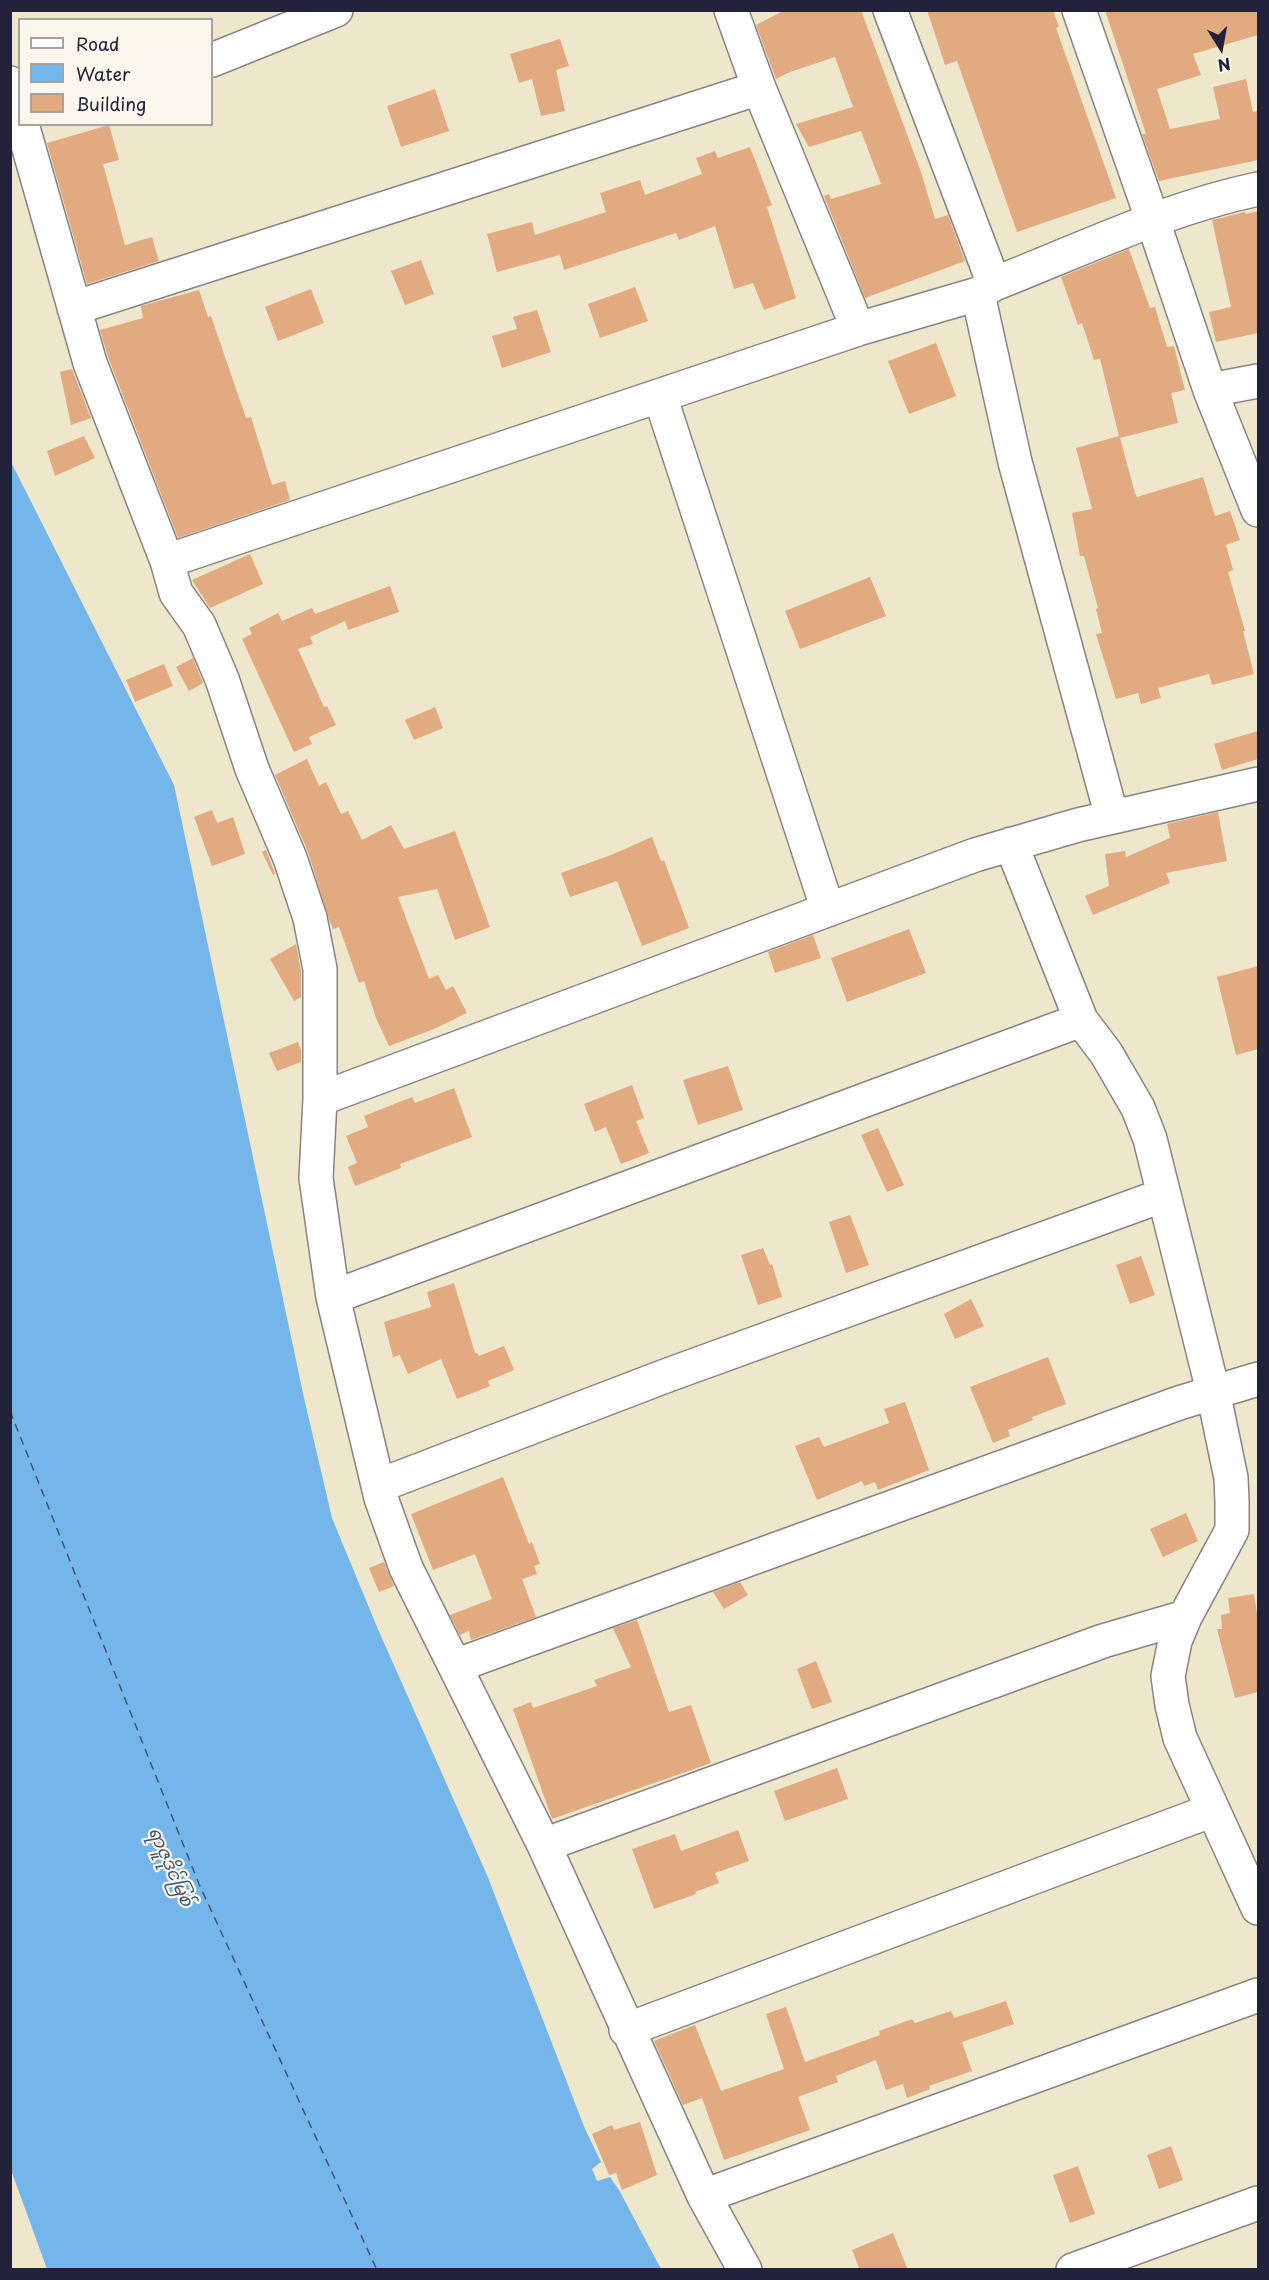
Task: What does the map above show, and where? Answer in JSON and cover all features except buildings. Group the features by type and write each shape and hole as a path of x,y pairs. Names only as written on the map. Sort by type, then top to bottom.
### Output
{"street":[{"path":"213,60 336,10"},
{"path":"731,10 759,88 858,329"},
{"path":"890,10 986,289 1015,462 1112,817"},
{"path":"1079,10 1210,390 1258,510"},
{"path":"10,83 18,100"},
{"path":"74,308 759,88"},
{"path":"29,126 74,308 90,363 167,561 176,593 199,625 222,679 252,769 290,858 310,918 320,969 320,1099 316,1178 333,1297 378,1486 406,1568 544,1845 626,2030 704,2196 745,2270"},
{"path":"167,561 858,329 986,289 1153,221 1222,196 1258,189"},
{"path":"1210,390 1258,381"},
{"path":"660,396 828,910"},
{"path":"320,1099 975,855 1112,817 1258,784"},
{"path":"1011,844 1081,1020 1106,1053 1138,1108 1150,1139 1213,1391 1232,1478 1232,1530 1185,1617 1175,1641 1168,1676 1180,1738 1258,1908"},
{"path":"333,1297 1081,1020"},
{"path":"378,1486 668,1375 1164,1195"},
{"path":"455,1666 1213,1391 1258,1379"},
{"path":"544,1845 1102,1641 1185,1617"},
{"path":"626,2030 1213,1810"},
{"path":"704,2196 1258,1995"},
{"path":"1073,2270 1258,2203"}],"water":[{"name":"ရာဇူဒိုင်မြစ်","path":"11,462 174,785 304,1398 332,1518 377,1627 487,1875 585,2129 601,2162 592,2169 597,2181 610,2177 661,2269 47,2269 11,2170"}],"ferry route":[{"path":"10,1411 199,1884 377,2270"}]}
